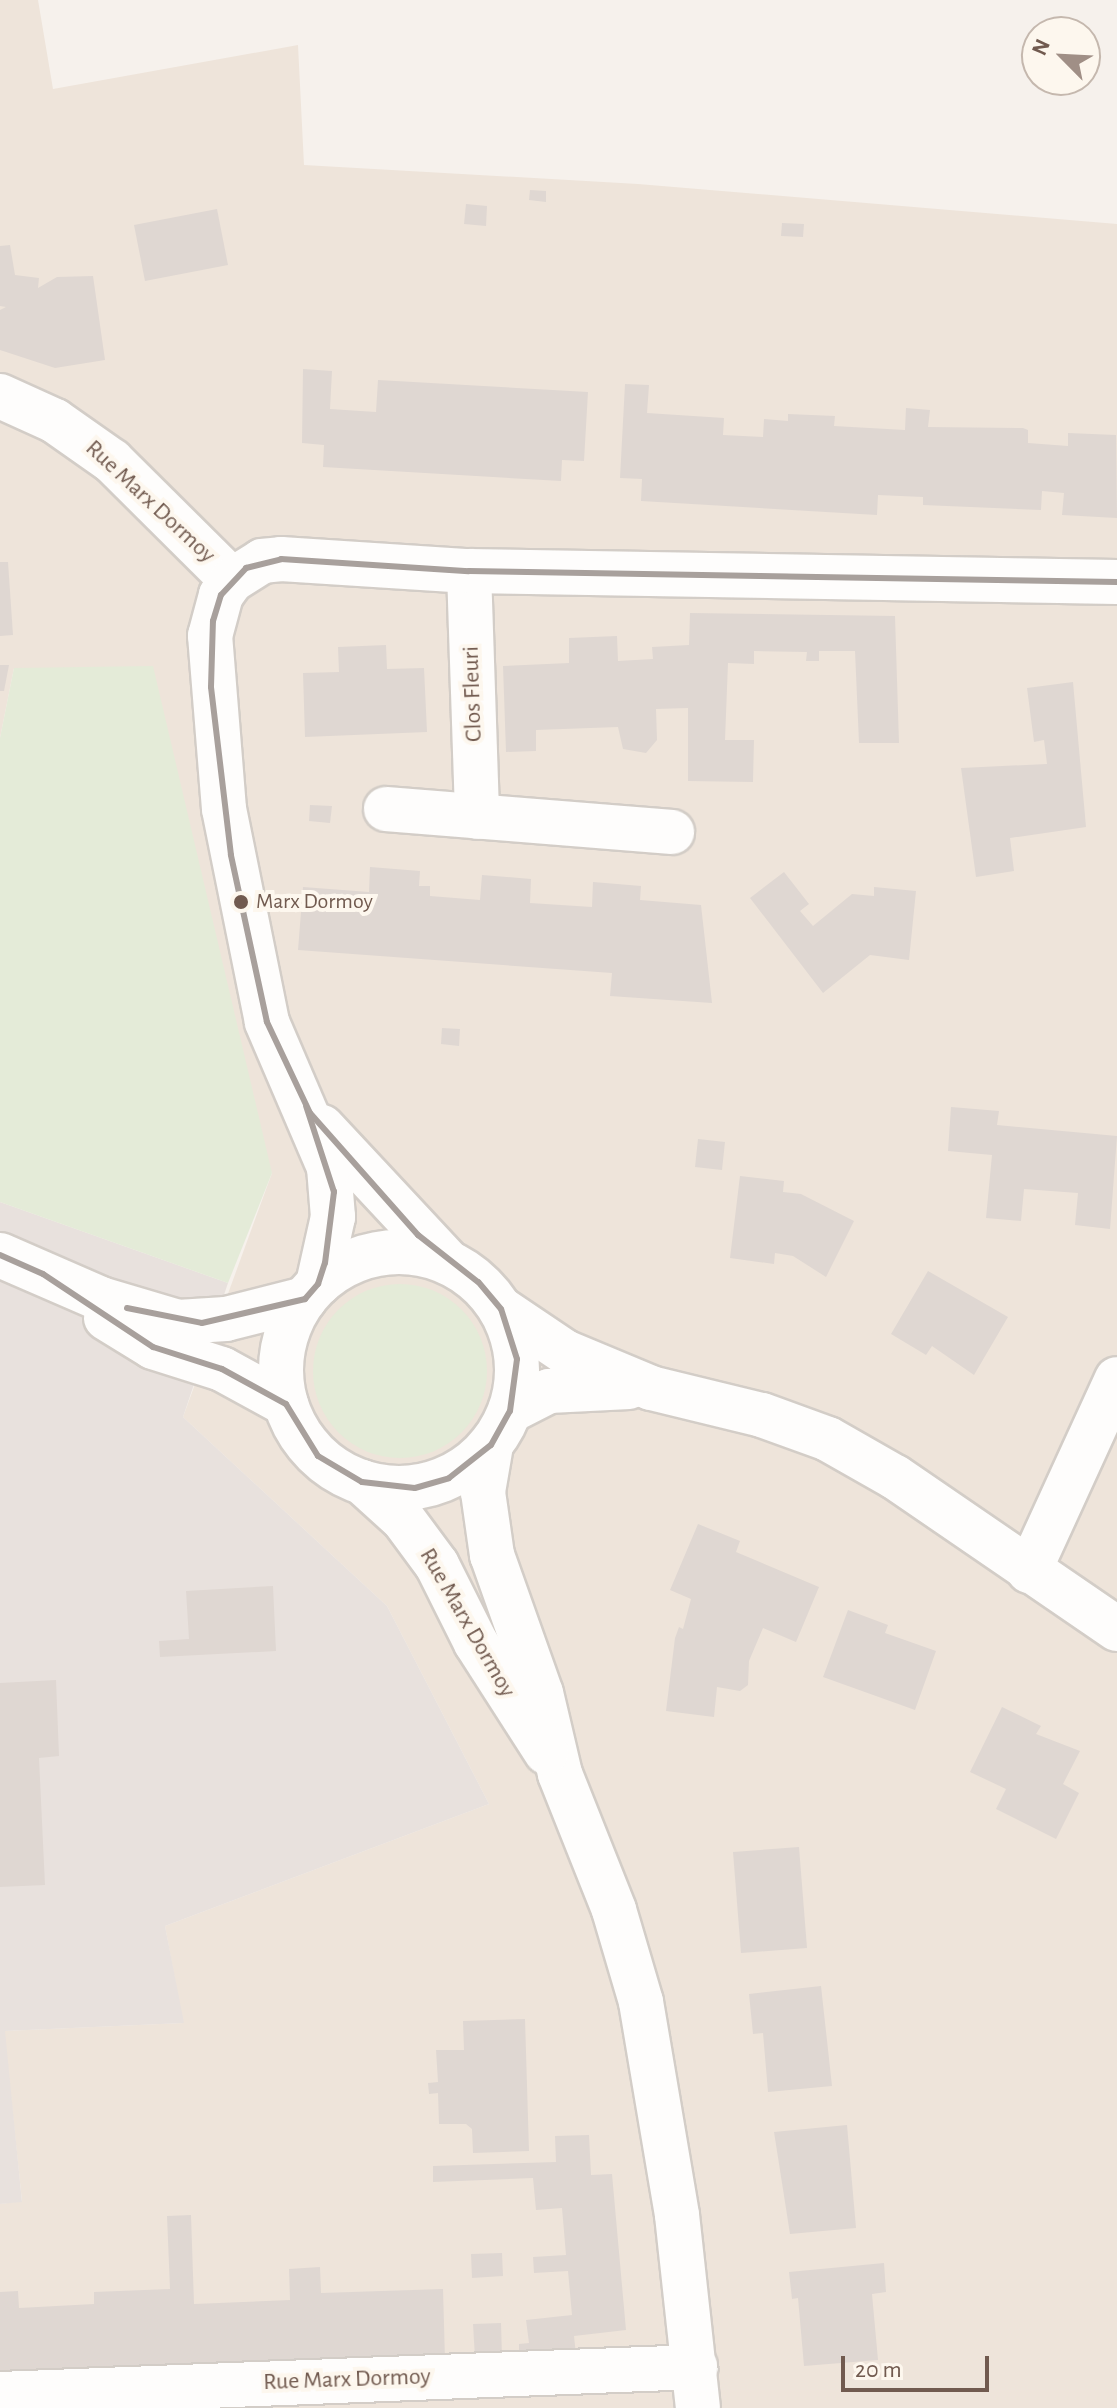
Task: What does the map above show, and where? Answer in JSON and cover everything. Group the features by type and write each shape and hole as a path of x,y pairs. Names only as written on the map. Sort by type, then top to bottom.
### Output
{"street":[{"name":"Rue Marx Dormoy","path":"0,396 55,421 112,461 232,580 221,595 210,636 224,809 267,1022 310,1113 334,1192 330,1241 312,1292"},
{"path":"232,580 262,561 281,559 469,571 1117,582"},
{"name":"Clos Fleuri","path":"469,571 477,817"},
{"path":"386,809 672,832"},
{"name":"Rue Marx Dormoy","path":"310,1113 448,1262"},
{"path":"0,1255 101,1299 178,1322 226,1319 312,1292 351,1262 390,1252 448,1262 478,1282 501,1309 565,1352 651,1388 762,1415 828,1439 895,1477 1029,1571 1112,1624"},
{"path":"43,1274 153,1347 222,1369 286,1404"},
{"path":"312,1292 283,1349 286,1404 318,1456 362,1482 397,1488 433,1484 465,1469 534,1397 568,1387 651,1388"},
{"path":"501,1309 517,1359 501,1428"},
{"path":"1029,1571 1117,1379"},
{"name":"Rue Marx Dormoy","path":"0,2394 696,2387 677,2215 641,2002 614,1910 560,1774 541,1693 486,1532 483,1492 501,1428"},
{"name":"Rue Marx Dormoy","path":"362,1482 403,1519 437,1565 491,1669 560,1774"}],"shaded area":[{"path":"0,0 38,0 53,89 298,45 304,165 638,184 1117,224 1117,2408 0,2408 0,2204 22,2201 4,2031 183,2023 165,1926 489,1804 387,1606 183,1417 272,1173 14,668 0,738"},
{"path":"0,1202 228,1283 183,1417 387,1606 489,1804 165,1926 184,2023 5,2031 22,2202 0,2204"}],"green space":[{"path":"153,666 272,1173 228,1283 0,1202 0,738 14,668"},
{"path":"400,1284 433,1291 461,1310 480,1338 487,1371 480,1404 461,1432 433,1451 400,1458 367,1451 339,1432 320,1404 313,1371 320,1338 339,1310 367,1291"}],"building":[{"path":"530,190 546,191 546,202 529,200"},
{"path":"466,204 487,206 486,226 464,224"},
{"path":"217,209 228,265 145,281 134,225"},
{"path":"782,223 804,224 803,237 781,236"},
{"path":"10,245 15,275 39,278 38,288 57,277 93,276 105,360 55,368 0,350 0,310 6,307 0,306 0,246"},
{"path":"303,369 332,371 330,409 376,412 378,380 588,392 584,461 562,460 561,481 323,467 324,445 302,443"},
{"path":"625,384 649,385 647,413 724,418 723,435 763,437 764,419 788,421 788,414 835,416 834,426 905,430 906,408 930,410 928,427 1023,428 1028,430 1028,443 1068,446 1068,433 1116,435 1117,518 1062,515 1064,493 1042,491 1041,510 923,505 923,497 878,495 877,515 641,501 642,479 620,478"},
{"path":"0,562 8,562 13,635 0,636"},
{"path":"690,613 895,616 899,743 859,743 855,651 819,651 819,661 806,661 807,652 754,651 754,664 728,663 725,740 754,740 753,782 688,781 688,708 656,709 657,740 646,753 623,749 618,727 536,730 536,751 506,752 503,666 569,663 569,638 617,636 618,661 653,659 652,647 689,645"},
{"path":"386,645 387,669 424,668 427,732 305,737 303,673 339,672 338,647"},
{"path":"0,665 9,665 4,691 0,691"},
{"path":"1073,682 1086,827 1010,838 1014,871 976,877 961,768 1047,764 1044,740 1034,742 1027,688"},
{"path":"310,805 332,806 330,823 309,821"},
{"path":"370,867 420,871 419,886 430,886 430,896 480,900 482,875 531,879 530,903 592,907 593,882 641,886 640,900 701,905 712,1003 610,996 612,973 298,950 303,887 369,892"},
{"path":"784,872 809,904 800,911 813,926 852,894 874,896 874,887 916,891 909,960 870,955 823,993 750,898"},
{"path":"442,1028 460,1029 459,1046 441,1044"},
{"path":"951,1107 999,1111 997,1125 1117,1136 1110,1229 1075,1225 1078,1193 1024,1189 1021,1221 986,1218 992,1155 948,1151"},
{"path":"698,1139 725,1142 722,1170 695,1167"},
{"path":"740,1176 784,1181 783,1192 801,1194 854,1221 826,1277 793,1256 775,1253 774,1264 730,1258"},
{"path":"928,1271 1008,1317 974,1375 932,1346 926,1355 891,1334"},
{"path":"698,1524 740,1541 736,1552 819,1587 796,1642 763,1628 749,1661 748,1685 740,1691 717,1687 714,1717 666,1711 675,1638 679,1627 683,1629 691,1599 670,1590"},
{"path":"273,1586 276,1651 160,1657 159,1641 189,1639 186,1591"},
{"path":"848,1610 888,1625 885,1633 936,1651 915,1710 823,1677"},
{"path":"56,1680 59,1756 39,1758 45,1885 0,1887 0,1683"},
{"path":"1002,1707 1041,1726 1036,1734 1080,1751 1063,1784 1079,1793 1056,1839 996,1809 1006,1789 970,1772"},
{"path":"799,1847 807,1948 741,1953 733,1852"},
{"path":"821,1986 832,2086 768,2092 763,2033 753,2034 749,1994"},
{"path":"525,2019 529,2151 473,2153 472,2129 466,2124 439,2124 438,2093 429,2094 428,2083 438,2082 436,2050 464,2050 463,2021"},
{"path":"847,2125 856,2228 790,2234 774,2132"},
{"path":"589,2135 591,2175 612,2174 626,2330 574,2336 576,2355 519,2356 519,2344 529,2343 526,2320 572,2315 568,2271 534,2273 533,2257 566,2255 562,2208 536,2210 533,2178 433,2182 433,2166 556,2162 555,2136"},
{"path":"191,2215 194,2304 290,2300 289,2269 320,2267 321,2293 443,2289 445,2360 0,2376 0,2292 18,2291 19,2308 94,2304 94,2292 170,2289 167,2216"},
{"path":"502,2253 503,2276 472,2278 471,2254"},
{"path":"884,2263 886,2292 872,2294 878,2360 804,2366 798,2298 792,2299 789,2272"},
{"path":"501,2323 502,2357 475,2358 473,2324"}],"transit line":[{"path":"0,1255 43,1274 153,1347 222,1369 286,1404 318,1456 362,1482 415,1488 449,1478 491,1445 510,1411 517,1359 501,1309 478,1282 418,1235 310,1113 267,1022 231,855 211,687 213,621 221,595 246,568 281,559 469,571 1117,582"},
{"path":"127,1308 202,1323 305,1299 318,1284 325,1263 334,1192 306,1106"}],"place":[{"name":"Marx Dormoy","path":"241,902"}]}
